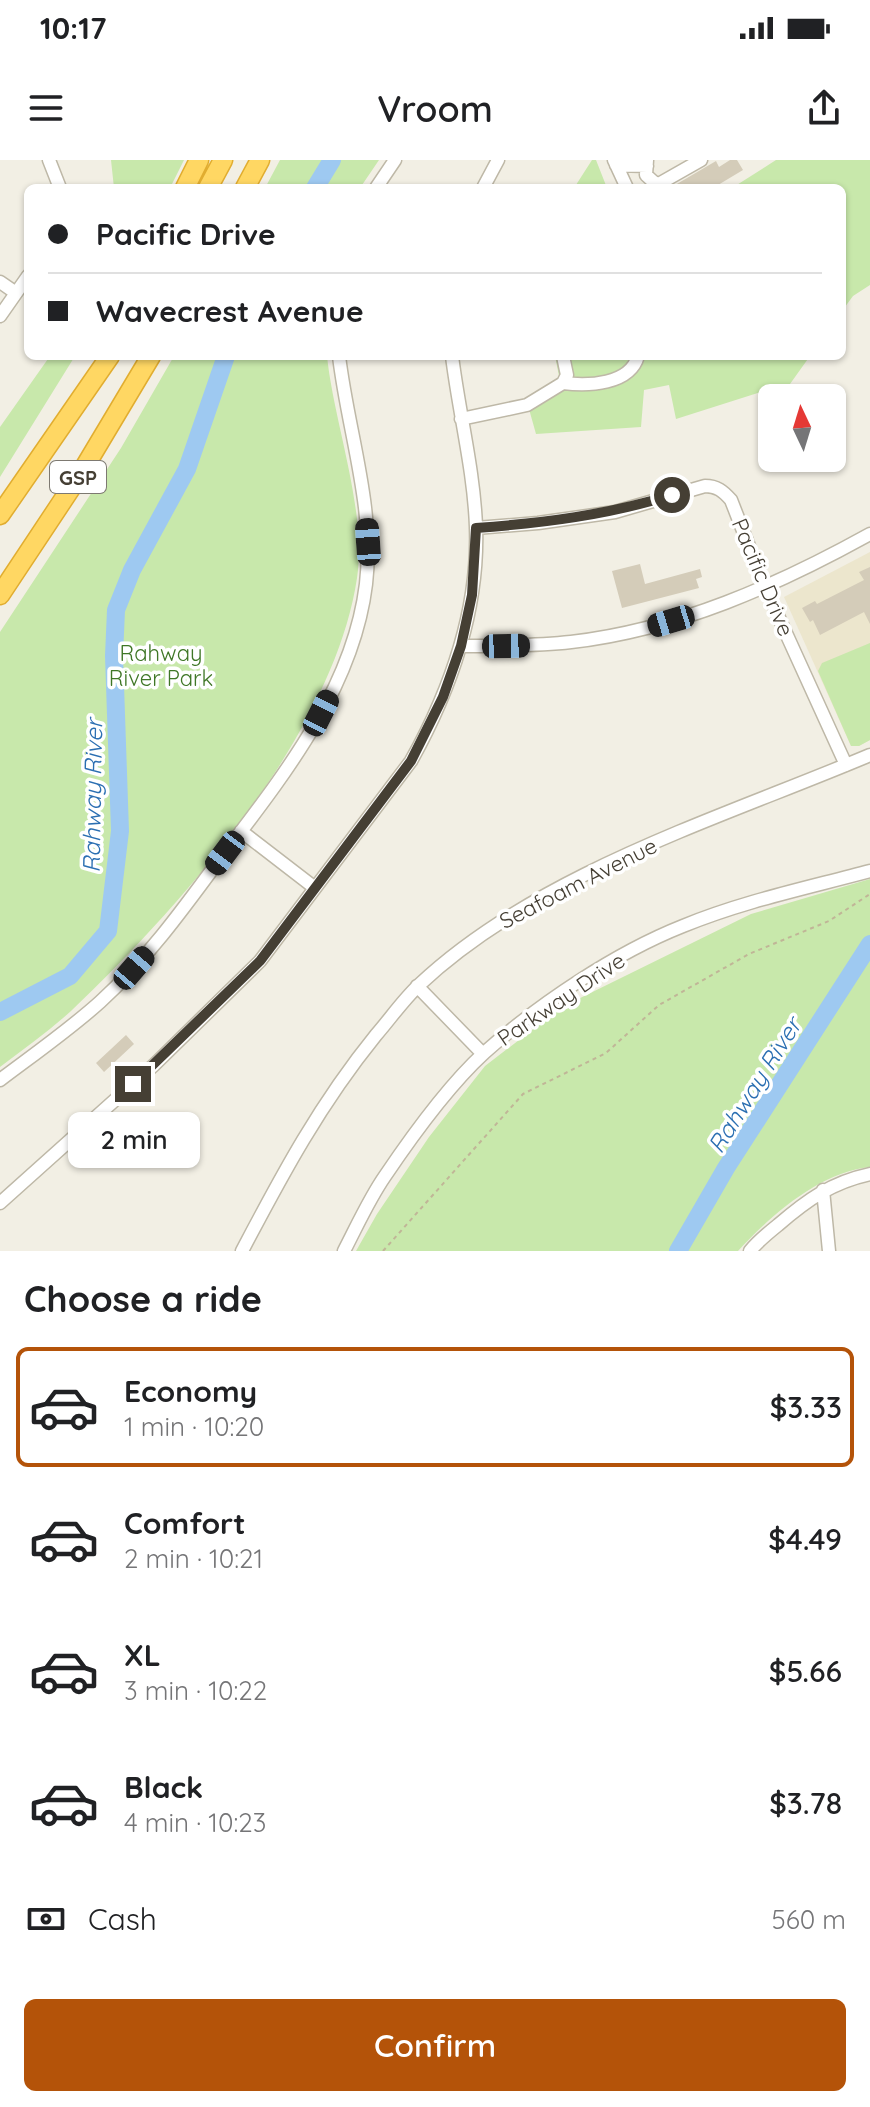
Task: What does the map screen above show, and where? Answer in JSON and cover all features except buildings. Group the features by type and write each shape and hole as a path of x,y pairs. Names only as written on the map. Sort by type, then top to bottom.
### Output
{"highway":[{"path":"187,184 199,160"},
{"path":"210,184 223,160"},
{"path":"247,184 260,160"},
{"path":"66,422 101,360"},
{"name":"GSP","path":"0,515 107,360"},
{"name":"GSP","path":"0,595 88,462 149,360"}],"street":[{"path":"49,160 58,184"},
{"path":"379,184 395,160"},
{"path":"485,184 498,160"},
{"path":"661,184 701,160"},
{"path":"625,184 615,162 647,163 646,175 654,184"},
{"path":"0,282 16,293"},
{"path":"0,316 24,282"},
{"path":"0,1080 100,1003 164,933 241,831 321,713 347,661 360,613 367,563 366,519 340,360"},
{"path":"0,1203 184,1038 260,961 411,761 443,697 461,646 472,595 476,528 453,360"},
{"path":"461,419 527,405 563,383 567,375 564,360"},
{"path":"563,383 585,385 628,374 637,360"},
{"name":"Pacific Drive","path":"476,528 577,519 714,486 731,500 765,587 846,765"},
{"path":"461,646 529,645 612,636 689,615 765,587 870,534"},
{"name":"Seafoam Avenue","path":"242,1251 299,1143 341,1078 417,986 485,931 544,896 643,849 870,755"},
{"path":"241,831 315,888"},
{"name":"Parkway Drive","path":"344,1251 383,1179 427,1117 483,1054 563,993 621,957 681,926 763,899 870,871"},
{"path":"417,986 483,1054"},
{"path":"750,1251 823,1190 846,1179 870,1174"},
{"path":"823,1190 829,1251"}],"path":[{"path":"383,1251 523,1094 606,1053 659,1005 749,954 829,921 870,894"}],"shaded area":[{"path":"870,552 870,740 859,746 851,746 784,597"}],"green space":[{"path":"111,160 184,160 172,184 114,184"},
{"path":"280,160 379,160 363,184 267,184"},
{"path":"592,160 596,160 605,184 577,184"},
{"path":"776,160 870,160 870,285 853,296 846,306 846,184 738,184"},
{"path":"47,360 73,360 0,477 0,427"},
{"name":"Rahway River Park","path":"172,360 328,360 358,524 357,578 343,637 318,696 286,755 247,813 204,869 114,969 71,1011 0,1067 0,632 121,448"},
{"path":"556,360 807,360 790,384 758,384 758,393 676,419 669,385 644,390 641,427 536,434 529,409 562,391"},
{"path":"870,643 870,740 859,746 851,746 818,671 822,663"},
{"path":"870,879 870,1167 833,1177 815,1186 781,1210 738,1251 356,1251 429,1137 485,1066 562,1007 751,914"}],"waterway":[{"name":"Rahway River","path":"317,184 332,160"},
{"name":"Rahway River","path":"0,1012 70,976 108,931 120,831 114,656 116,610 132,570 187,469 225,360"},
{"name":"Rahway River","path":"678,1251 726,1168 870,944"}],"route":[{"path":"133,1084 184,1038 260,961 411,761 431,725 461,646 472,595 476,528 577,519 615,512 672,495"}]}
